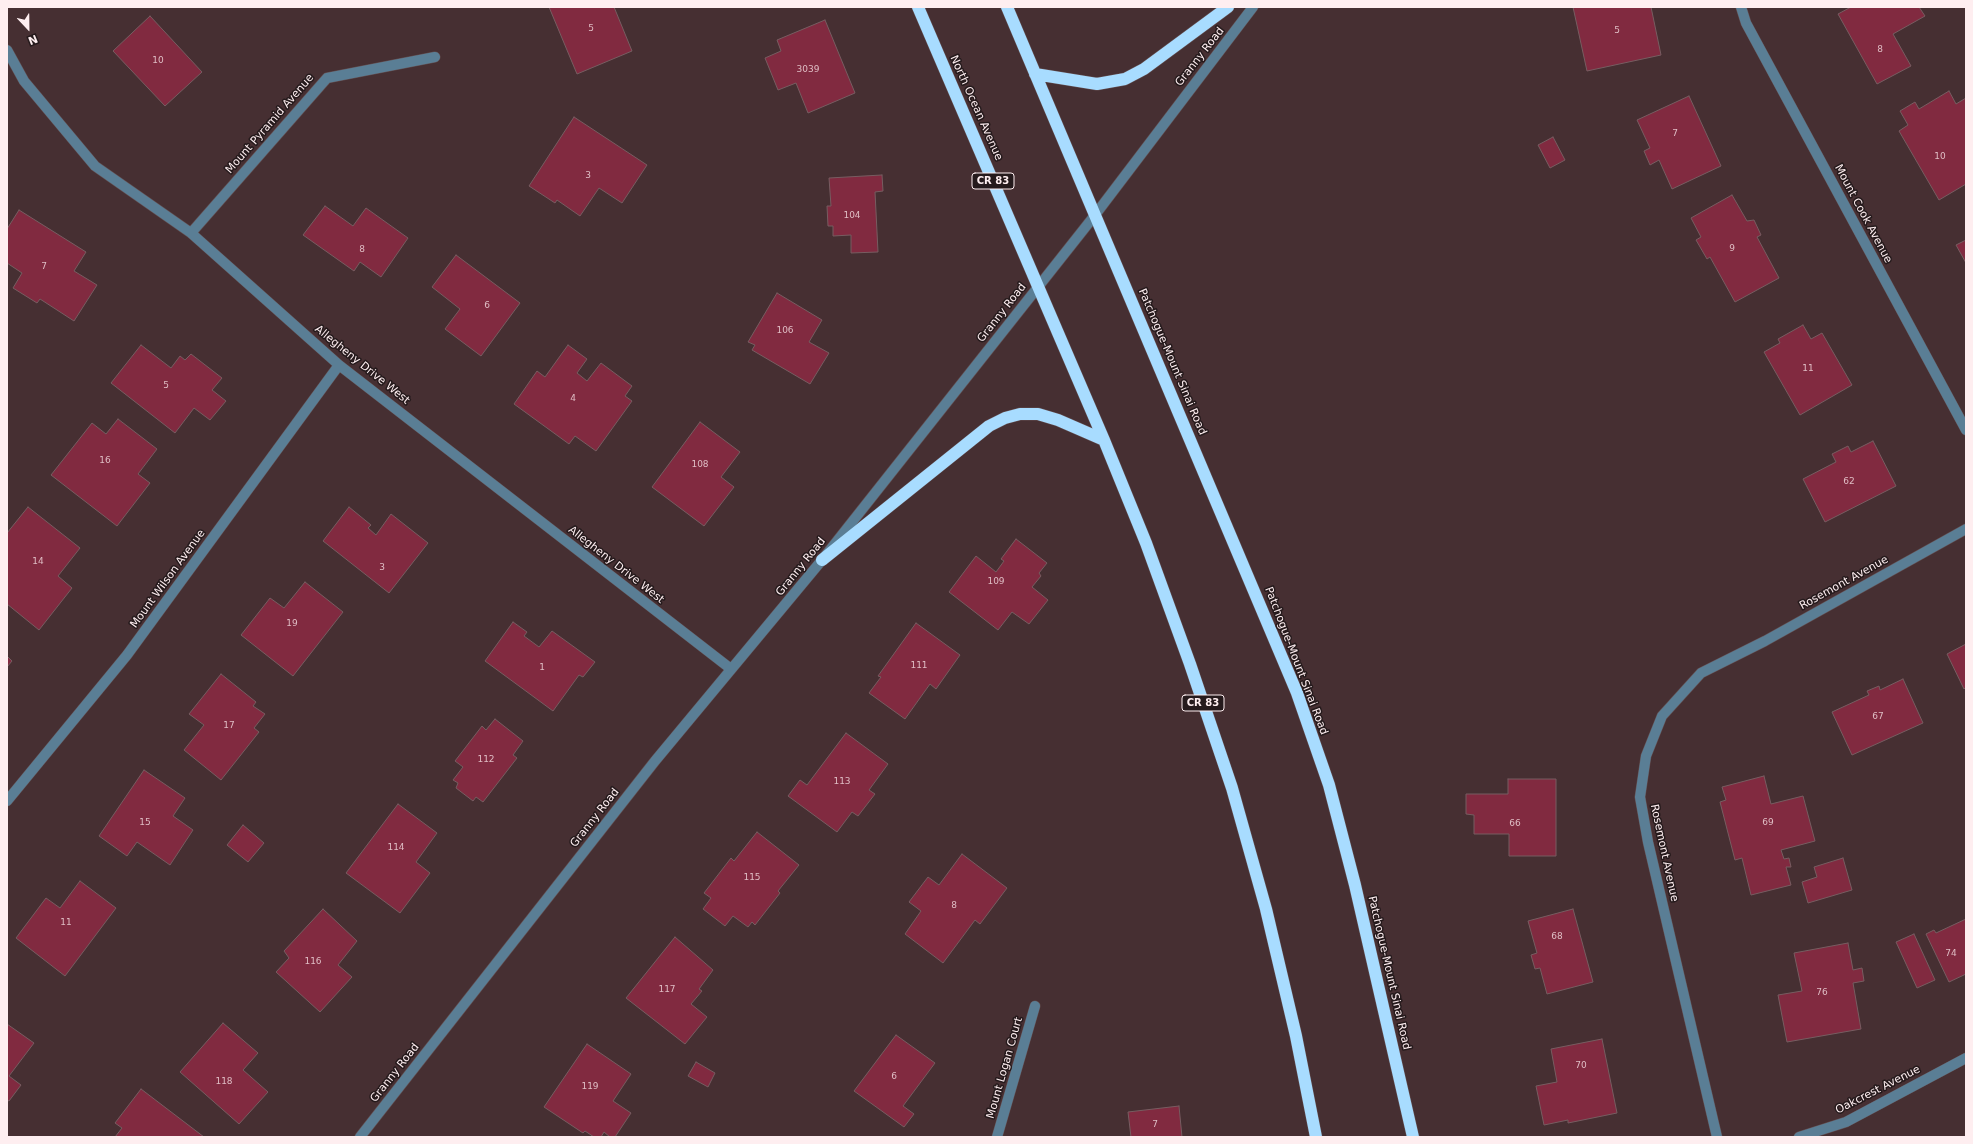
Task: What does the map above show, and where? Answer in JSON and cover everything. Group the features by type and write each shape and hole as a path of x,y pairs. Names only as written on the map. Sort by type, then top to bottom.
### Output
{"highway":[{"name":"North Ocean Avenue","path":"918,7 1038,286"},
{"path":"1007,7 1095,215"},
{"path":"1035,74 1097,84 1125,79 1144,69 1228,7"},
{"name":"Patchogue-Mount Sinai Road","path":"1095,215 1294,686 1329,785 1359,900 1413,1137"},
{"name":"CR 83","path":"1038,286 1104,440 1146,544 1190,664 1232,788 1266,909 1294,1028 1316,1137"},
{"path":"822,560 990,426 1005,418 1020,414 1038,414 1058,420 1104,440"}],"street":[{"name":"Granny Road","path":"360,1137 655,761 822,560 1095,215 1253,7"},
{"name":"Mount Cook Avenue","path":"1742,7 1746,23 1966,430"},
{"name":"Allegheny Drive West","path":"7,50 24,81 95,166 191,233 339,365 731,669"},
{"name":"Mount Pyramid Avenue","path":"191,233 327,78 435,57"},
{"name":"Mount Wilson Avenue","path":"7,801 127,655 339,365"},
{"name":"Rosemont Avenue","path":"1717,1137 1648,842 1640,797 1648,749 1662,716 1701,673 1765,641 1966,529"},
{"name":"Mount Logan Court","path":"997,1137 1035,1006"},
{"name":"Oakcrest Avenue","path":"1799,1137 1846,1122 1966,1058"}],"building":[{"path":"549,7 614,7 632,51 577,74"},
{"path":"1573,7 1651,7 1661,55 1587,71"},
{"path":"1851,7 1919,7 1925,16 1893,34 1911,66 1877,84 1838,14"},
{"path":"150,16 202,72 165,106 113,51"},
{"path":"825,20 855,93 808,113 796,83 778,90 765,58 781,51 777,40"},
{"path":"1949,91 1956,104 1966,98 1966,184 1939,200 1899,131 1908,125 1900,111 1915,102 1919,109"},
{"path":"1689,96 1721,166 1672,189 1659,160 1650,165 1644,151 1650,148 1637,120"},
{"path":"574,117 647,165 622,203 599,188 580,216 557,200 555,203 529,186"},
{"path":"1553,137 1565,160 1550,168 1538,145"},
{"path":"882,175 883,191 875,192 878,252 851,253 851,235 833,236 833,226 828,226 827,206 831,206 829,178"},
{"path":"1732,195 1747,221 1754,220 1761,235 1757,237 1779,278 1735,302 1710,257 1707,259 1696,240 1701,237 1691,218"},
{"path":"325,206 353,226 366,208 408,238 381,277 360,262 354,271 303,235"},
{"path":"19,210 86,252 74,271 97,285 74,321 40,299 37,303 13,288 22,273 7,263 7,229"},
{"path":"1966,240 1966,263 1956,245"},
{"path":"456,255 520,303 481,356 445,329 460,309 432,287"},
{"path":"777,293 822,320 809,342 829,353 810,384 752,350 755,345 748,342"},
{"path":"1803,325 1811,339 1822,333 1852,385 1800,415 1764,352 1780,343 1778,339"},
{"path":"141,345 171,368 180,356 185,360 191,354 222,378 212,390 226,401 210,420 194,408 175,433 111,383"},
{"path":"568,345 587,359 577,373 587,381 601,363 632,386 625,396 632,401 596,451 575,436 569,444 514,404 537,371 545,377"},
{"path":"118,419 157,449 138,474 150,483 117,526 51,475 92,423 106,434"},
{"path":"700,422 740,452 721,477 734,487 704,526 652,487"},
{"path":"1873,441 1896,486 1825,522 1803,479 1836,462 1832,454 1848,446 1851,452"},
{"path":"28,507 80,548 58,576 72,588 39,630 7,604 7,533"},
{"path":"349,507 371,525 368,528 376,535 391,514 428,543 389,593 323,541"},
{"path":"1016,539 1047,563 1039,573 1041,576 1032,587 1048,600 1029,624 1012,612 998,630 949,592 976,556 996,572 1004,561 1001,559"},
{"path":"305,582 343,612 293,676 241,635 270,598 284,608"},
{"path":"513,622 527,632 524,636 539,647 552,631 595,662 583,677 579,675 553,711 485,661"},
{"path":"916,623 960,655 936,689 930,684 905,719 869,693 881,677 878,676"},
{"path":"1966,644 1966,687 1964,689 1947,654"},
{"path":"7,656 12,661 7,667"},
{"path":"221,674 256,702 253,706 265,714 254,728 259,732 221,780 184,750 204,725 189,714"},
{"path":"1903,679 1923,723 1852,755 1832,712 1869,695 1867,691 1879,686 1880,690"},
{"path":"495,719 523,741 513,755 517,758 483,802 476,797 473,801 456,788 458,783 453,780 463,767 455,761 482,726 486,730"},
{"path":"846,733 888,764 869,790 875,794 858,816 852,812 837,832 788,796 800,780 807,785"},
{"path":"144,770 185,798 173,816 193,830 170,865 137,842 127,856 99,836"},
{"path":"1764,776 1771,804 1803,796 1815,841 1781,850 1784,859 1789,858 1791,867 1786,867 1791,885 1751,895 1742,858 1735,860 1720,802 1726,800 1722,787"},
{"path":"1508,779 1556,779 1556,856 1509,856 1509,834 1474,834 1474,815 1466,814 1466,794 1508,794"},
{"path":"398,804 437,833 416,862 430,873 400,913 346,873"},
{"path":"243,825 264,843 248,862 227,845"},
{"path":"757,832 799,865 778,891 780,893 755,925 752,922 748,927 733,916 725,926 703,909 711,898 704,893 731,858 734,861"},
{"path":"962,854 1007,888 980,924 975,920 943,963 905,934 921,911 909,902 928,877 939,885"},
{"path":"1843,858 1852,890 1808,903 1802,882 1817,877 1814,867"},
{"path":"80,881 116,908 65,976 16,938 46,898 60,908"},
{"path":"323,909 357,941 338,965 352,977 320,1012 276,972 289,958 284,951"},
{"path":"1573,909 1593,982 1547,994 1540,968 1535,969 1531,955 1537,953 1528,921"},
{"path":"1966,919 1966,974 1949,982 1926,934 1934,930 1936,933"},
{"path":"1914,934 1935,980 1917,988 1896,942"},
{"path":"675,937 713,970 699,989 702,991 691,1004 707,1017 685,1044 626,998"},
{"path":"1848,943 1853,970 1862,968 1864,981 1853,983 1861,1029 1787,1042 1778,995 1802,991 1794,953"},
{"path":"223,1023 258,1053 243,1070 268,1092 239,1124 180,1072"},
{"path":"7,1024 34,1043 9,1076 21,1085 9,1101 7,1100"},
{"path":"896,1035 935,1063 903,1106 914,1114 904,1127 854,1091"},
{"path":"1602,1039 1617,1113 1568,1123 1568,1120 1544,1125 1536,1086 1557,1082 1551,1049"},
{"path":"587,1044 631,1074 613,1101 631,1113 615,1137 610,1137 604,1132 601,1137 594,1137 585,1131 583,1133 544,1107"},
{"path":"696,1062 715,1073 708,1087 688,1076"},
{"path":"141,1089 204,1137 115,1137 122,1128 115,1123"},
{"path":"1179,1106 1182,1137 1131,1137 1128,1112"}]}
